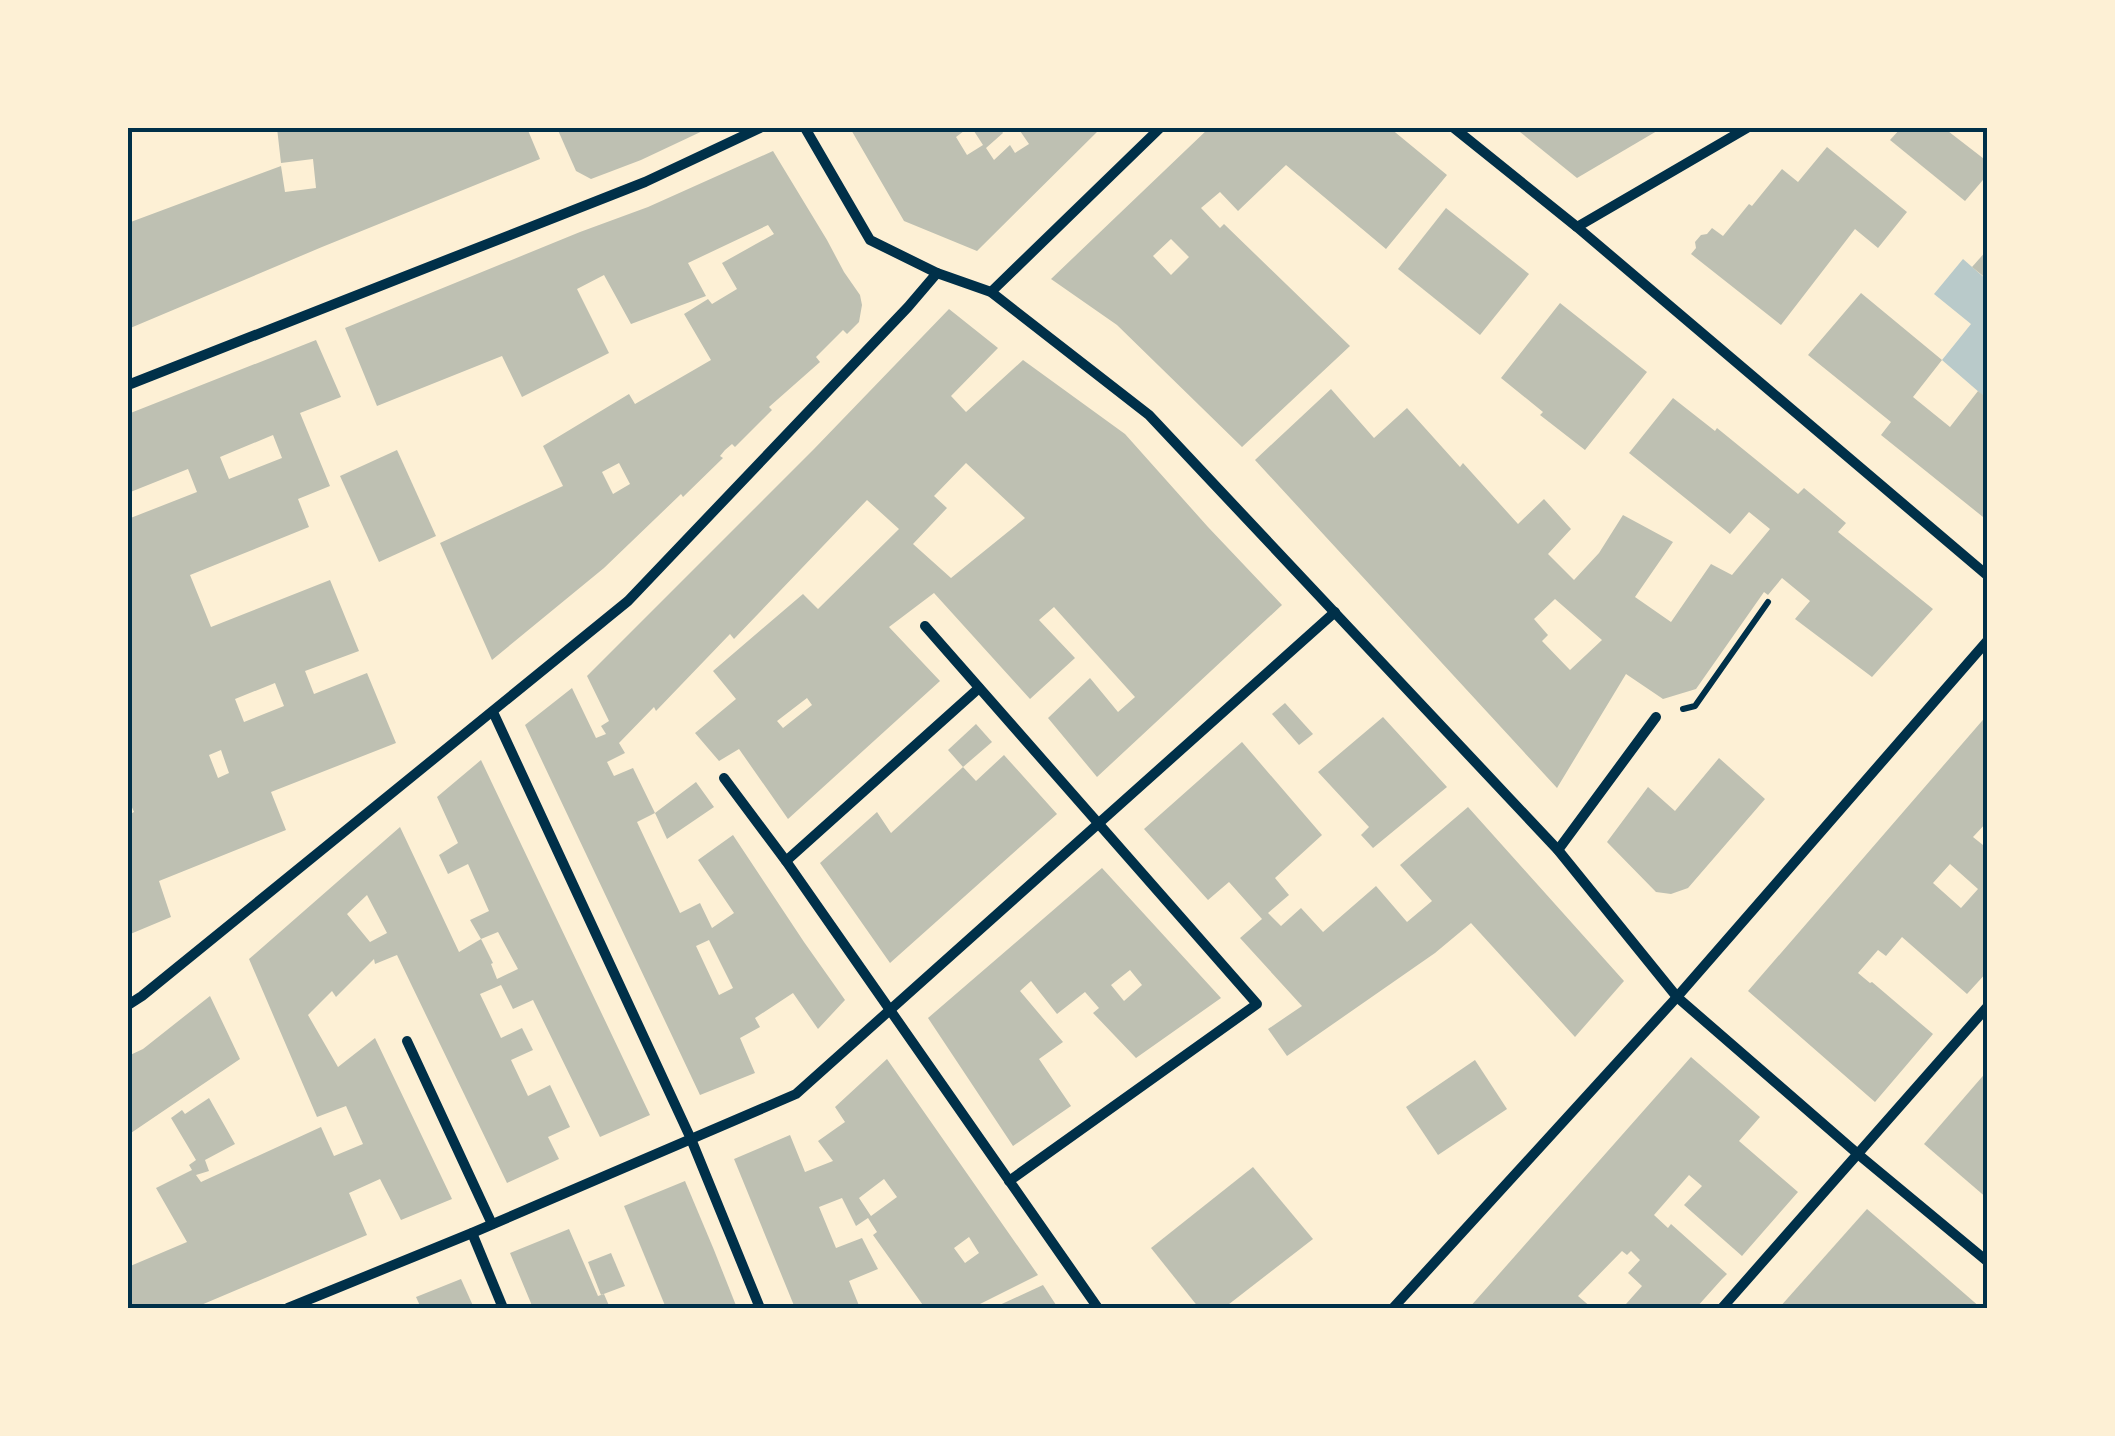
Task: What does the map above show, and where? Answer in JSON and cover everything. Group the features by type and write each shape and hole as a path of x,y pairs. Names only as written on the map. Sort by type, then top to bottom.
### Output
{"street":[{"path":"128,384 645,182 760,128"},
{"path":"805,128 870,240 938,273 991,292 1150,415 1558,850 1677,997 1988,1262"},
{"path":"991,292 1160,128"},
{"path":"1454,128 1577,227 1988,576"},
{"path":"1577,227 1747,128"},
{"path":"128,1005 628,601 938,273"},
{"path":"288,1308 796,1094 1335,612"},
{"path":"925,626 1258,1004 1009,1182"},
{"path":"1393,1308 1677,997 1988,640"},
{"path":"786,861 979,688"},
{"path":"492,712 692,1139 760,1308"},
{"path":"1558,850 1656,717"},
{"path":"724,778 1098,1308"},
{"path":"1722,1308 1988,1006"},
{"path":"406,1041 492,1224"},
{"path":"472,1233 503,1308"}],"path":[{"path":"1656,717 1695,706 1768,602"}],"shaded area":[{"path":"1963,259 1987,280 1987,399 1942,360 1971,324 1934,294"}],"building":[{"path":"277,128 527,128 540,159 128,329 128,223 281,166 285,192 316,188 313,159 281,163"},
{"path":"557,128 709,128 591,179 576,171"},
{"path":"850,128 968,128 956,137 967,155 983,145 972,128 1000,128 1003,133 986,148 994,160 1010,145 1015,153 1029,144 1018,128 1101,128 977,251 904,221"},
{"path":"1209,128 1390,128 1447,175 1386,249 1286,165 1238,211 1220,192 1201,208 1220,228 1224,224 1350,346 1242,447 1117,325 1051,279","holes":["1171,239 1189,257 1171,275 1153,256"]},
{"path":"1515,128 1662,128 1577,178"},
{"path":"1901,128 1944,128 1988,162 1988,174 1965,201 1890,140"},
{"path":"1827,147 1907,212 1878,248 1855,229 1781,325 1691,254 1695,242 1712,228 1723,236 1782,169 1798,182"},
{"path":"773,151 860,295 859,322 847,334 843,330 816,357 820,362 769,407 772,410 735,447 732,444 725,450 720,456 723,458 683,497 681,494 604,568 492,660 440,543 563,486 543,446 629,394 635,404 711,360 684,314 708,299 712,304 737,289 722,263 774,234 768,225 688,263 706,296 631,324 604,275 577,289 609,353 522,397 502,356 377,406 345,328 648,207","holes":["619,463 630,484 613,494 602,472"]},
{"path":"1446,208 1529,274 1480,335 1398,269"},
{"path":"1988,249 1988,280 1972,267"},
{"path":"1861,293 1942,360 1913,397 1950,427 1978,391 1988,399 1988,521 1881,435 1891,422 1808,355"},
{"path":"1560,303 1647,372 1585,450 1501,378"},
{"path":"949,309 998,348 951,396 966,412 1023,360 1125,434 1282,605 1097,777 1048,718 1090,678 1118,712 1135,697 1054,607 1039,620 1075,658 1030,699 934,593 889,627 940,681 788,819 739,749 719,761 695,733 736,699 713,671 803,594 818,609 899,529 867,500 734,639 730,634 656,711 654,707 619,743 625,753 607,762 614,776 633,768 655,813 637,822 680,913 700,903 712,928 734,913 698,860 733,835 845,1000 818,1029 793,993 755,1018 760,1027 740,1038 755,1073 700,1095 525,725 572,688 596,738 606,734 601,726 609,721 587,676","holes":["966,463 1025,518 951,578 913,544 947,508 934,496","807,698 812,705 783,728 777,721","709,940 733,988 719,995 696,946"]},
{"path":"316,340 341,397 300,413 330,486 298,499 309,527 190,575 211,627 330,580 359,651 305,671 314,694 367,673 396,743 271,792 286,830 159,881 171,917 128,935 128,815 134,812 128,798 128,519 197,492 188,469 128,493 128,414","holes":["273,435 282,458 229,479 220,457","275,683 284,706 244,722 235,699","221,750 229,773 218,778 209,755"]},
{"path":"1331,389 1374,438 1407,408 1518,524 1544,499 1571,529 1548,554 1574,580 1599,553 1623,515 1673,542 1635,597 1671,622 1711,564 1732,575 1770,529 1749,512 1730,534 1629,453 1673,398 1715,431 1717,428 1798,494 1804,488 1846,523 1838,532 1933,609 1872,677 1795,619 1810,601 1782,578 1768,595 1764,592 1696,689 1663,699 1626,674 1557,788 1255,460","holes":["1555,599 1602,640 1570,670 1542,641 1548,635 1534,619"]},
{"path":"397,450 436,536 379,562 340,476"},
{"path":"1285,703 1313,734 1299,745 1272,714"},
{"path":"1988,714 1988,821 1973,837 1988,849 1988,971 1967,994 1902,937 1886,956 1878,950 1858,973 1933,1034 1875,1102 1748,991","holes":["1950,864 1978,889 1961,908 1933,883"]},
{"path":"1383,717 1447,787 1373,848 1361,835 1369,827 1318,772"},
{"path":"976,724 992,742 963,767 948,750"},
{"path":"1242,742 1322,835 1275,878 1289,895 1268,913 1281,926 1301,908 1323,932 1376,886 1407,922 1432,901 1400,865 1468,807 1624,981 1575,1037 1471,923 1435,953 1287,1056 1268,1029 1302,1006 1240,938 1262,919 1229,882 1208,900 1144,829"},
{"path":"1004,755 1057,814 890,963 820,863 877,812 891,833 963,767 976,781"},
{"path":"1719,758 1765,799 1688,888 1671,894 1656,892 1607,842 1648,787 1675,811"},
{"path":"481,760 650,1115 600,1137 533,1000 513,1009 501,985 480,994 501,1038 522,1028 533,1050 511,1060 528,1096 550,1085 570,1127 548,1137 559,1159 507,1183 397,955 375,964 374,959 336,997 332,991 308,1015 338,1067 375,1038 452,1199 401,1220 380,1179 349,1193 367,1235 194,1308 128,1308 128,1267 187,1242 156,1188 192,1170 189,1165 196,1160 171,1118 182,1110 185,1114 209,1098 235,1144 205,1160 209,1171 196,1175 201,1182 321,1127 334,1156 363,1144 346,1106 317,1117 249,959 400,827 459,952 481,939 470,920 489,911 468,864 448,874 439,855 458,843 437,797","holes":["367,895 387,933 370,942 347,914","498,932 518,969 497,979 481,939"]},
{"path":"696,782 714,807 667,839 655,813"},
{"path":"1102,868 1221,998 1136,1058 1093,1013 1099,1008 1085,992 1057,1014 1031,981 1020,991 1063,1042 1039,1059 1071,1106 1013,1146 928,1018","holes":["1130,970 1142,985 1124,1001 1111,985"]},
{"path":"210,996 240,1059 128,1135 128,1056 143,1049"},
{"path":"1691,1057 1760,1117 1739,1141 1798,1192 1742,1256 1684,1205 1702,1186 1689,1175 1654,1215 1668,1228 1671,1224 1727,1274 1696,1308 1631,1308 1626,1304 1642,1286 1628,1273 1640,1260 1631,1251 1627,1255 1622,1251 1578,1296 1592,1308 1469,1308"},
{"path":"887,1059 1038,1275 972,1308 925,1308 873,1235 877,1232 868,1218 856,1226 842,1198 819,1207 836,1248 862,1238 878,1269 849,1281 860,1308 795,1308 734,1159 790,1135 805,1172 833,1161 818,1141 845,1122 835,1107","holes":["884,1179 897,1197 871,1216 859,1198","969,1237 979,1253 965,1263 954,1248"]},
{"path":"1475,1060 1507,1109 1438,1155 1406,1107"},
{"path":"1988,1070 1988,1199 1924,1144"},
{"path":"1253,1167 1313,1239 1224,1308 1199,1308 1151,1248"},
{"path":"685,1181 737,1308 666,1308 624,1206"},
{"path":"1867,1209 1919,1254 1981,1308 1779,1308"},
{"path":"569,1229 598,1296 604,1294 610,1308 533,1308 510,1253"},
{"path":"611,1253 625,1286 601,1295 588,1262"},
{"path":"461,1279 474,1308 421,1308 416,1297"},
{"path":"1043,1285 1058,1308 993,1308"}]}
